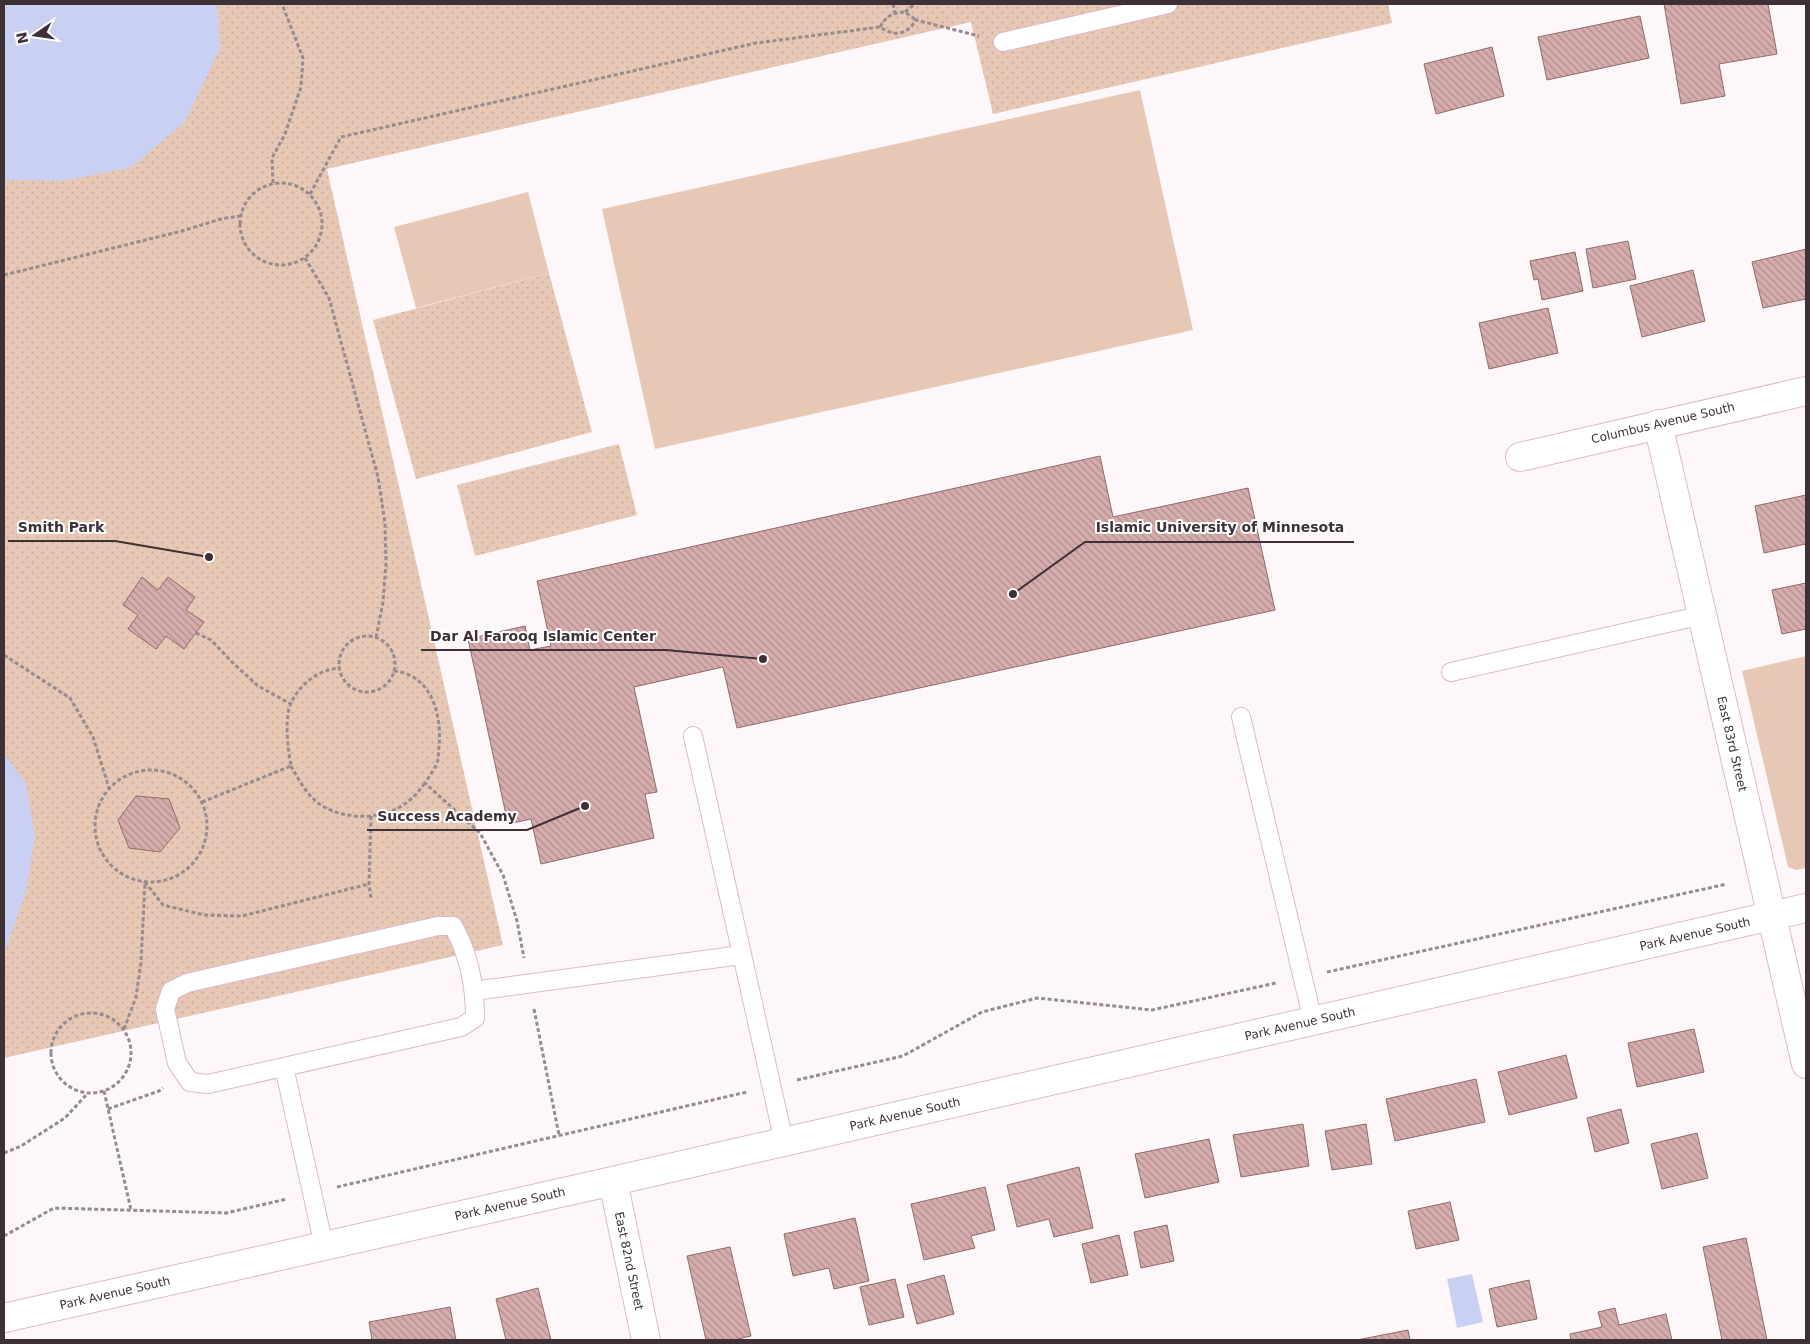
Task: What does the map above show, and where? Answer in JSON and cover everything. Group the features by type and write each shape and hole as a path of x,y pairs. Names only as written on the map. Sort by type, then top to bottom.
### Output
{"street":[{"name":"Columbus Avenue South","path":"1520,457 1806,391"},
{"name":"East 83rd Street","path":"1658,424 1806,1064"},
{"name":"Park Avenue South","path":"4,1318 613,1181 1806,908"},
{"name":"East 82nd Street","path":"613,1181 646,1340"}],"lane":[{"path":"1002,42 1168,4"},
{"path":"1451,672 1702,615"},
{"path":"1241,717 1313,1021"},
{"path":"693,736 784,1142"},
{"path":"438,926 453,926 463,943 474,991 475,1018 461,1028 284,1067 208,1084 190,1082 177,1063 165,1009 170,991 187,983 438,926"},
{"path":"474,991 741,956"},
{"path":"284,1067 324,1246"}],"path":[{"path":"273,183 272,158 285,134 301,86 303,58 282,4"},
{"path":"893,4 895,12"},
{"path":"905,12 915,4"},
{"path":"880,27 885,18 895,12 905,12 916,20 1002,42"},
{"path":"310,194 341,137 756,43 880,27 889,33 900,33 910,29 916,20"},
{"path":"273,183 293,184 310,194 321,216 319,239 305,258 281,266 258,259 242,240 240,216 251,194 273,183"},
{"path":"4,275 182,231 221,218 240,216"},
{"path":"305,258 329,298 378,477 385,522 386,564 376,638"},
{"path":"196,632 211,640 233,664 258,686 291,704"},
{"path":"362,636 376,638 388,645 393,653 395,662 391,680 377,691 358,691 344,680 340,668 339,662 347,645 362,636"},
{"path":"4,655 70,698 93,737 109,788"},
{"path":"340,668 320,672 308,680 291,704 287,747 291,766 303,788 321,805 343,814 371,816 399,807 412,798 425,783 437,762 439,717 428,692 418,679 406,672 394,671"},
{"path":"202,802 291,766"},
{"path":"141,770 160,770 177,776 191,787 202,802 206,818 206,836 191,866 178,876 162,881 145,882 128,877 113,868 102,854 96,837 95,819 99,802 109,788 124,776 141,770"},
{"path":"425,783 480,832 503,876 517,921 559,1135"},
{"path":"371,816 369,884 371,898"},
{"path":"145,882 163,905 204,915 232,916 242,916 369,884"},
{"path":"124,1029 136,996 142,962 145,882"},
{"path":"4,1236 54,1208 226,1213 903,1056 982,1012 1037,998 1152,1010 1727,884"},
{"path":"4,1153 21,1146 65,1118 87,1094 110,1089 126,1073 132,1051 124,1029 106,1014 83,1012 62,1023 50,1043 52,1066 56,1073 65,1085 87,1094"},
{"path":"108,1109 159,1091 184,1072"},
{"path":"104,1090 131,1210"}],"shaded area":[{"path":"4,4 1388,4 1392,23 993,114 971,22 327,169 503,945 4,1058"},
{"path":"1140,90 1193,330 655,449 602,209"},
{"path":"528,192 549,273 416,308 394,227"},
{"path":"549,273 592,432 416,479 373,320"},
{"path":"619,444 637,515 475,556 457,485"},
{"path":"1806,656 1806,868 1796,870 1788,867 1742,671"}],"water":[{"path":"4,4 217,4 220,48 185,122 130,168 61,181 4,180"},
{"path":"4,754 26,783 35,836 26,892 4,954"},
{"path":"1472,1274 1483,1322 1457,1328 1447,1279"}],"building":[{"path":"1664,4 1768,4 1777,54 1719,64 1725,96 1681,104"},
{"path":"1640,16 1649,58 1547,80 1538,37"},
{"path":"1492,47 1504,96 1436,114 1424,64"},
{"path":"1628,241 1636,279 1593,288 1586,249"},
{"path":"1806,249 1806,299 1763,308 1752,262"},
{"path":"1575,252 1583,291 1542,300 1538,279 1534,280 1530,261"},
{"path":"1693,270 1705,321 1642,337 1630,286"},
{"path":"1548,308 1558,353 1489,369 1479,323"},
{"path":"1100,456 1113,517 1248,488 1275,610 737,728 723,667 634,687 657,792 645,794 654,838 541,864 531,819 508,824 468,639 525,626 530,650 551,646 537,581"},
{"path":"1806,495 1806,544 1764,553 1755,506"},
{"path":"142,577 158,590 168,577 195,597 186,610 204,622 184,649 166,636 156,649 128,629 138,615 123,605"},
{"path":"1806,583 1806,629 1782,634 1772,590"},
{"path":"136,796 169,799 180,828 160,852 129,848 118,820"},
{"path":"1694,1029 1704,1072 1637,1087 1628,1043"},
{"path":"1566,1055 1577,1098 1509,1115 1498,1072"},
{"path":"1476,1079 1485,1122 1395,1141 1386,1099"},
{"path":"1621,1109 1629,1143 1595,1152 1587,1118"},
{"path":"1303,1124 1309,1166 1241,1177 1233,1135"},
{"path":"1366,1124 1372,1164 1332,1170 1325,1131"},
{"path":"1697,1133 1708,1178 1662,1189 1651,1144"},
{"path":"1209,1139 1219,1182 1145,1198 1135,1154"},
{"path":"1079,1167 1093,1228 1054,1237 1049,1219 1017,1227 1007,1185"},
{"path":"985,1187 995,1230 971,1236 975,1248 924,1260 911,1204"},
{"path":"1450,1202 1459,1240 1416,1249 1408,1211"},
{"path":"855,1218 869,1281 834,1289 829,1268 793,1276 784,1234"},
{"path":"1167,1225 1174,1261 1141,1268 1134,1232"},
{"path":"1119,1235 1128,1275 1091,1283 1082,1244"},
{"path":"1746,1238 1767,1340 1722,1340 1703,1247"},
{"path":"730,1247 751,1336 734,1340 706,1340 687,1256"},
{"path":"944,1275 954,1314 917,1324 907,1285"},
{"path":"895,1279 904,1317 869,1325 860,1287"},
{"path":"1529,1280 1537,1319 1497,1327 1489,1289"},
{"path":"538,1288 551,1340 506,1340 496,1299"},
{"path":"450,1307 456,1340 372,1340 369,1322"},
{"path":"1615,1308 1619,1325 1666,1314 1672,1340 1571,1340 1570,1334 1602,1327 1598,1312"},
{"path":"1408,1330 1410,1340 1357,1340"}],"place":[{"name":"Smith Park","path":"209,557"},
{"name":"Islamic University of Minnesota","path":"1013,594"},
{"name":"Dar Al Farooq Islamic Center","path":"763,659"},
{"name":"Success Academy","path":"585,806"}]}
